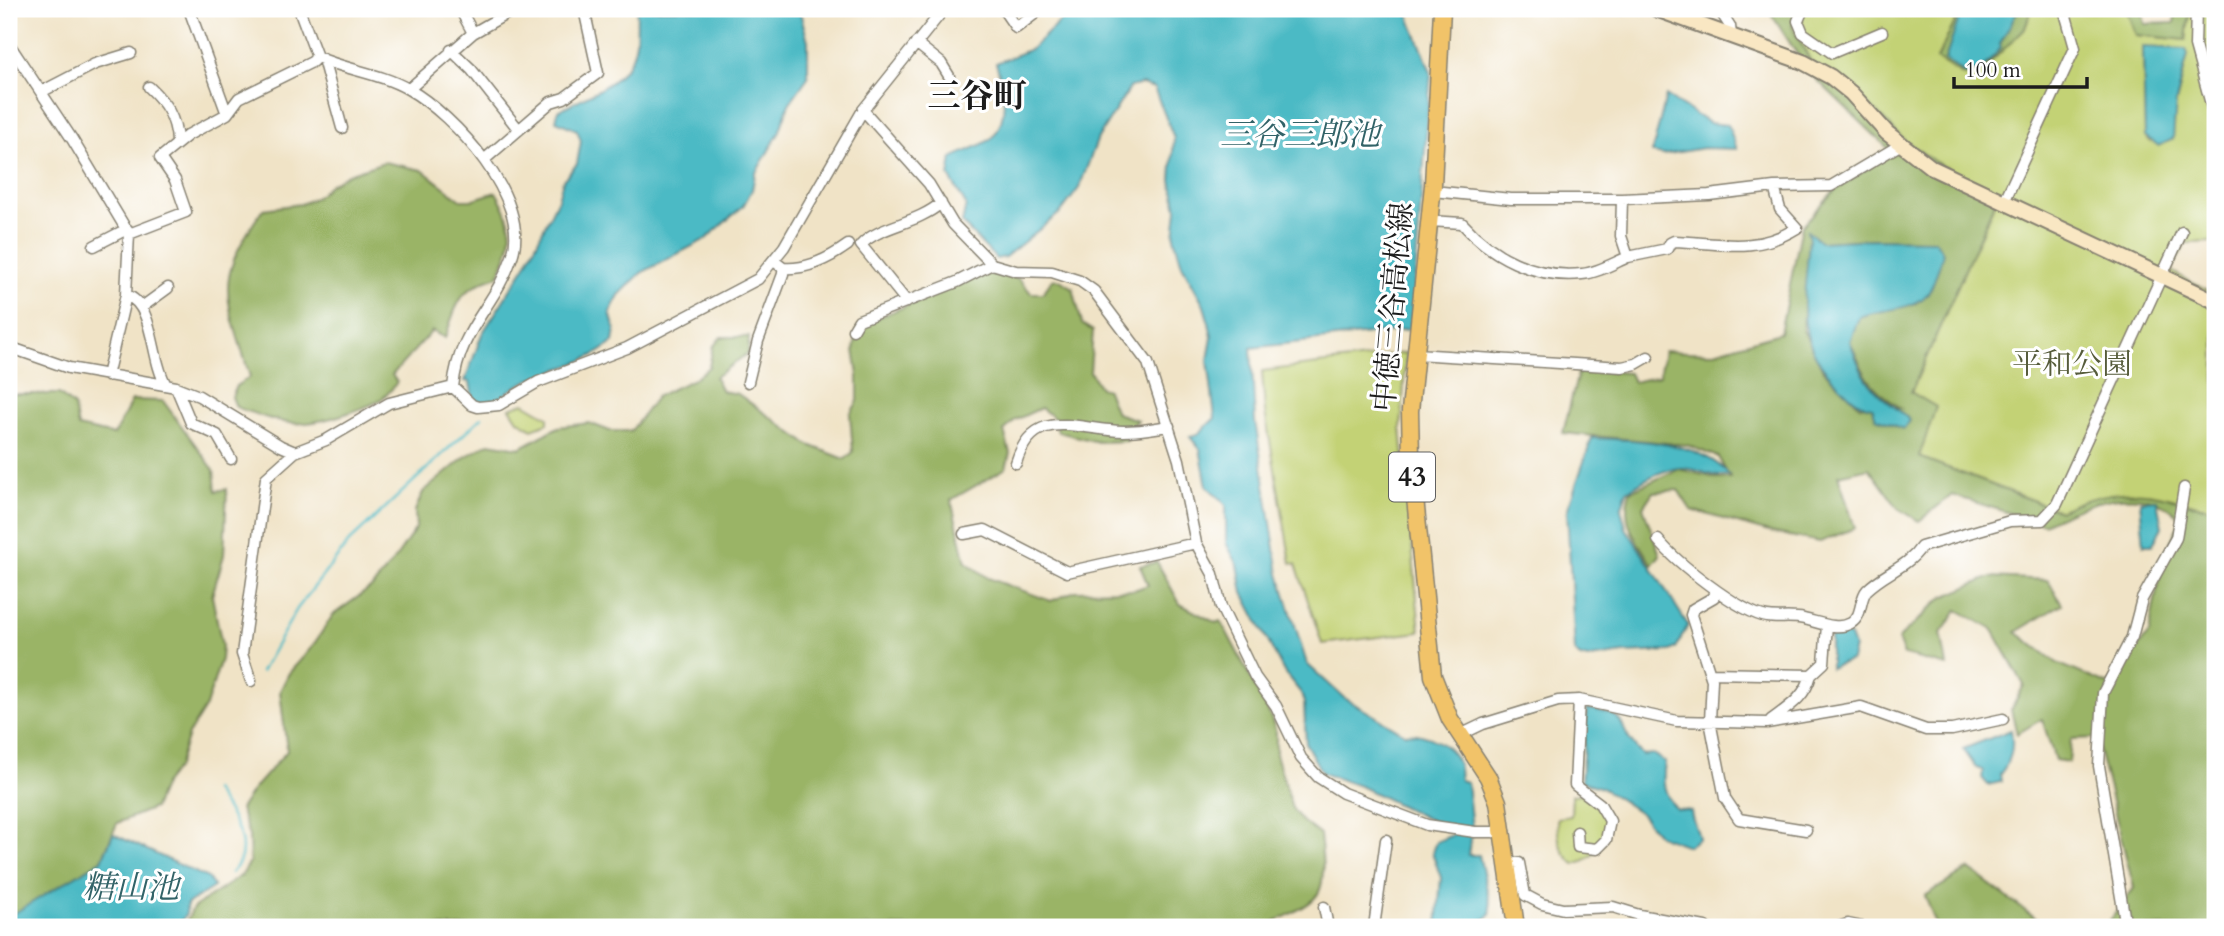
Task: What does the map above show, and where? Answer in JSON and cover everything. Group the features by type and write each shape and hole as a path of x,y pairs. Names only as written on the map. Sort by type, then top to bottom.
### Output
{"main road":[{"name":"中徳三谷高松線","path":"1442,9 1433,191 1410,411 1411,458 1430,652 1437,693 1494,789 1505,832 1516,927"}],"street":[{"path":"189,9 227,114"},
{"path":"299,9 320,58 342,128"},
{"path":"460,9 473,33"},
{"path":"409,89 473,33 515,9"},
{"path":"484,160 551,102 564,98 598,73 584,9"},
{"path":"453,387 466,401 478,407 499,405 538,382 627,348 758,279 774,261 863,110 944,9"},
{"path":"1003,9 1016,28 1041,9"},
{"path":"1656,9 1803,62 1831,77 1852,93 1900,145 1932,168 2215,300"},
{"path":"1719,9 1730,26 1731,35"},
{"path":"1804,9 1798,21 1803,33 1832,53 1882,32"},
{"path":"2004,202 2075,48 2064,9"},
{"path":"2196,9 2195,46 2215,119"},
{"path":"916,43 941,63 949,76"},
{"path":"9,44 128,232 126,295 107,376"},
{"path":"451,50 471,69 519,130"},
{"path":"41,92 95,64 131,53"},
{"path":"94,246 186,212 175,180 160,158 177,142 227,114 239,98 320,58 409,89 446,117 484,160 508,203 515,222 513,255 504,276 462,344 453,387"},
{"path":"149,87 164,101 176,126 177,142"},
{"path":"863,110 929,184 953,224 992,264 1016,271 1052,272 1080,281 1094,291 1148,363 1179,460 1196,543 1213,574 1221,607 1244,657 1276,706 1301,758 1318,777 1343,793 1427,825 1475,832 1505,832"},
{"path":"1433,191 1511,199 1622,199 1709,195 1774,187 1831,186 1900,145"},
{"path":"1430,221 1462,223 1487,249 1513,262 1554,273 1583,274 1628,257 1667,249 1674,241 1745,247 1780,238 1797,228 1780,209 1774,187"},
{"path":"1622,199 1620,236 1628,257"},
{"path":"907,302 862,245 876,234 928,214 941,203"},
{"path":"1658,540 1716,590 1766,617 1791,616 1827,625 1851,623 1858,616 1864,593 1913,559 1921,547 2010,521 2042,520 2050,515 2182,232"},
{"path":"774,261 783,268 795,269 833,256 848,245"},
{"path":"853,330 859,320 992,264"},
{"path":"748,382 783,268"},
{"path":"142,307 168,288"},
{"path":"126,295 142,307 151,326 155,363 191,423 217,435 231,459"},
{"path":"9,347 69,368 171,386 199,396 295,452"},
{"path":"1416,354 1622,367 1636,365 1648,357"},
{"path":"251,681 242,654 266,478 295,452 326,440 389,403 453,387"},
{"path":"1016,463 1026,439 1048,425 1112,431 1169,426"},
{"path":"2126,927 2099,766 2103,693 2132,636 2142,599 2176,538 2184,488"},
{"path":"964,534 985,530 1067,572 1196,543"},
{"path":"1716,590 1714,597 1693,609 1690,615 1710,673 1710,721 1725,798 1739,819 1806,830"},
{"path":"1767,723 1799,700 1808,688 1811,676 1824,663 1827,625"},
{"path":"1710,673 1811,676"},
{"path":"1460,735 1483,724 1558,701 1579,700 1651,718 1710,721 1767,723 1861,707 1926,730 1952,730 2003,719"},
{"path":"1577,832 1578,847 1597,849 1606,840 1611,821 1600,804 1575,785 1579,700"},
{"path":"1374,927 1386,840"},
{"path":"1508,862 1520,863 1525,895 1542,904 1563,909 1614,907 1639,915 1705,927"},
{"path":"1324,907 1328,927"},
{"path":"1839,927 1862,927"}],"green space":[{"path":"1768,9 1797,9 1792,27 1811,62 1872,108 1904,140 1935,162 1998,195 1911,392 1936,407 1919,457 2060,511 2099,496 2126,493 2154,494 2215,508 2215,927 2081,927 2108,923 2134,888 2096,738 2071,739 2069,762 2055,760 2042,719 2017,734 2011,710 2024,685 1993,630 1958,610 1941,633 1947,666 1904,655 1898,639 1943,597 1991,577 2048,580 2062,604 2016,632 2057,663 2108,685 2149,633 2162,561 2181,519 2167,507 2151,500 2133,497 2115,499 2078,509 2044,524 1952,495 1919,521 1898,508 1869,468 1838,475 1855,528 1820,542 1769,532 1691,510 1678,490 1653,492 1643,507 1660,555 1652,565 1628,522 1627,503 1630,491 1679,469 1720,479 1730,478 1718,457 1687,445 1563,433 1579,369 1629,373 1633,382 1659,376 1664,351 1711,353 1780,333 1802,226 1833,192 1892,152 1808,71","holes":["1809,239 1822,242 1873,239 1917,303 1874,311 1859,317 1850,341 1859,363 1874,387 1900,408 1859,405 1823,370 1803,330"]},
{"name":"平和公園","path":"1797,9 1957,9 1954,24 1937,59 1964,76 1984,69 2025,28 2032,9 2126,9 2136,35 2186,40 2190,9 2215,9 2215,242 2186,243 2171,271 2215,295 2215,508 2162,496 2123,494 2085,500 2061,511 1919,457 1911,392 1998,195 1935,162 1904,140 1811,62 1792,27","holes":["2143,47 2188,55 2176,102 2150,142 2145,136"]},
{"path":"1957,9 2032,9 2025,28 1984,69 1964,76 1937,59 1954,24"},
{"path":"2126,9 2142,9 2145,24 2174,23 2176,9 2190,9 2186,40 2136,35"},
{"path":"384,162 422,170 461,200 471,200 496,192 507,214 511,234 508,253 498,276 468,291 457,305 445,338 432,331 392,375 397,382 392,389 376,402 331,418 304,423 267,418 236,407 232,397 236,386 250,377 230,308 228,290 236,255 247,234 263,209 301,204 317,197 329,185 348,174"},
{"path":"988,269 1019,279 1031,293 1043,293 1052,280 1058,279 1073,288 1082,324 1093,331 1090,372 1100,388 1107,390 1116,413 1138,420 1129,430 1127,441 1098,442 1058,432 1054,418 1041,408 1015,420 1004,431 1010,453 1006,468 951,500 966,562 988,578 1051,601 1075,591 1134,590 1148,585 1140,566 1157,562 1180,604 1216,623 1221,621 1270,715 1276,732 1276,754 1292,808 1302,821 1320,835 1323,874 1317,895 1310,903 1265,927 184,927 193,908 242,875 250,862 249,836 240,809 254,788 287,751 280,691 289,673 312,647 333,615 373,586 392,563 416,528 415,511 423,492 465,457 489,443 520,448 558,427 589,423 610,431 631,431 657,396 694,379 709,367 713,347 721,337 749,337 748,353 715,377 722,391 738,394 809,445 845,459 853,452 850,414 858,401 854,350 858,327 956,286"},
{"path":"1406,353 1401,428 1420,632 1322,644 1296,564 1291,563 1265,412 1262,371"},
{"path":"9,394 59,394 74,406 78,427 114,435 132,400 163,401 214,470 216,491 227,489 224,555 212,596 222,645 221,659 206,706 188,735 178,766 164,784 154,808 117,823 102,860 9,917"},
{"path":"524,403 548,417 548,423 532,429 518,420 510,408"},
{"path":"1583,794 1608,815 1605,832 1595,852 1574,864 1560,843 1557,818 1571,816 1572,795"},
{"path":"1969,869 2047,927 1937,927 1925,896"}],"water":[{"path":"637,9 799,9 808,41 808,77 789,104 779,133 755,174 752,190 743,206 706,239 641,273 619,295 610,312 615,330 613,342 584,360 520,384 493,406 473,400 470,382 465,381 482,334 526,265 558,199 563,180 577,164 581,141 577,130 556,121 558,111 604,86 624,70 635,47"},
{"name":"三谷三郎池","path":"1073,9 1406,9 1431,72 1411,329 1251,348 1255,421 1279,574 1307,664 1343,697 1405,734 1421,735 1446,747 1457,761 1460,780 1467,782 1472,828 1468,855 1479,855 1491,907 1490,915 1474,927 1437,927 1441,878 1432,852 1436,842 1457,833 1362,787 1322,773 1306,744 1301,693 1284,672 1243,593 1238,565 1226,543 1226,505 1207,486 1200,449 1190,437 1197,435 1215,418 1208,360 1212,337 1203,303 1182,265 1174,237 1177,209 1171,180 1174,138 1154,88 1142,84 1130,87 1098,138 1079,188 1061,212 1005,257 996,259 962,223 966,205 949,176 952,158 989,140 998,129 1004,101 996,63 1031,49"},
{"path":"1962,9 2019,9 2000,44 2001,48 1983,68 1965,74 1945,60"},
{"path":"2143,47 2186,49 2188,55 2176,102 2173,139 2159,146 2145,136"},
{"path":"1666,96 1709,123 1728,125 1737,149 1703,148 1663,155 1652,153"},
{"path":"1807,231 1822,242 1935,240 1943,253 1932,286 1924,297 1908,306 1859,317 1850,341 1860,368 1871,386 1910,421 1903,429 1876,418 1872,407 1852,398 1822,366 1812,350 1804,316 1809,239"},
{"path":"1592,438 1646,441 1684,448 1717,463 1729,475 1673,469 1649,478 1627,491 1621,509 1626,528 1688,625 1676,648 1670,651 1590,658 1580,657 1575,652 1567,511"},
{"path":"2157,500 2162,527 2152,545 2144,545 2140,501"},
{"path":"1830,631 1850,636 1854,647 1851,660 1830,668"},
{"path":"1587,709 1602,711 1618,719 1643,755 1653,754 1665,762 1664,782 1668,797 1676,809 1691,811 1699,838 1688,846 1658,835 1639,812 1602,788 1581,781"},
{"path":"2011,730 2011,753 2000,774 2001,782 1988,785 1982,778 1983,771 1975,766 1963,749"},
{"name":"糖山池","path":"113,834 208,878 214,887 187,904 186,914 177,927 9,927 9,917 13,914 102,860"}],"waterway":[{"path":"261,672 297,609 349,542 482,417"},
{"path":"214,790 233,820 241,842 239,863 231,873"}],"district":[{"name":"三谷町","path":"977,96"}]}
